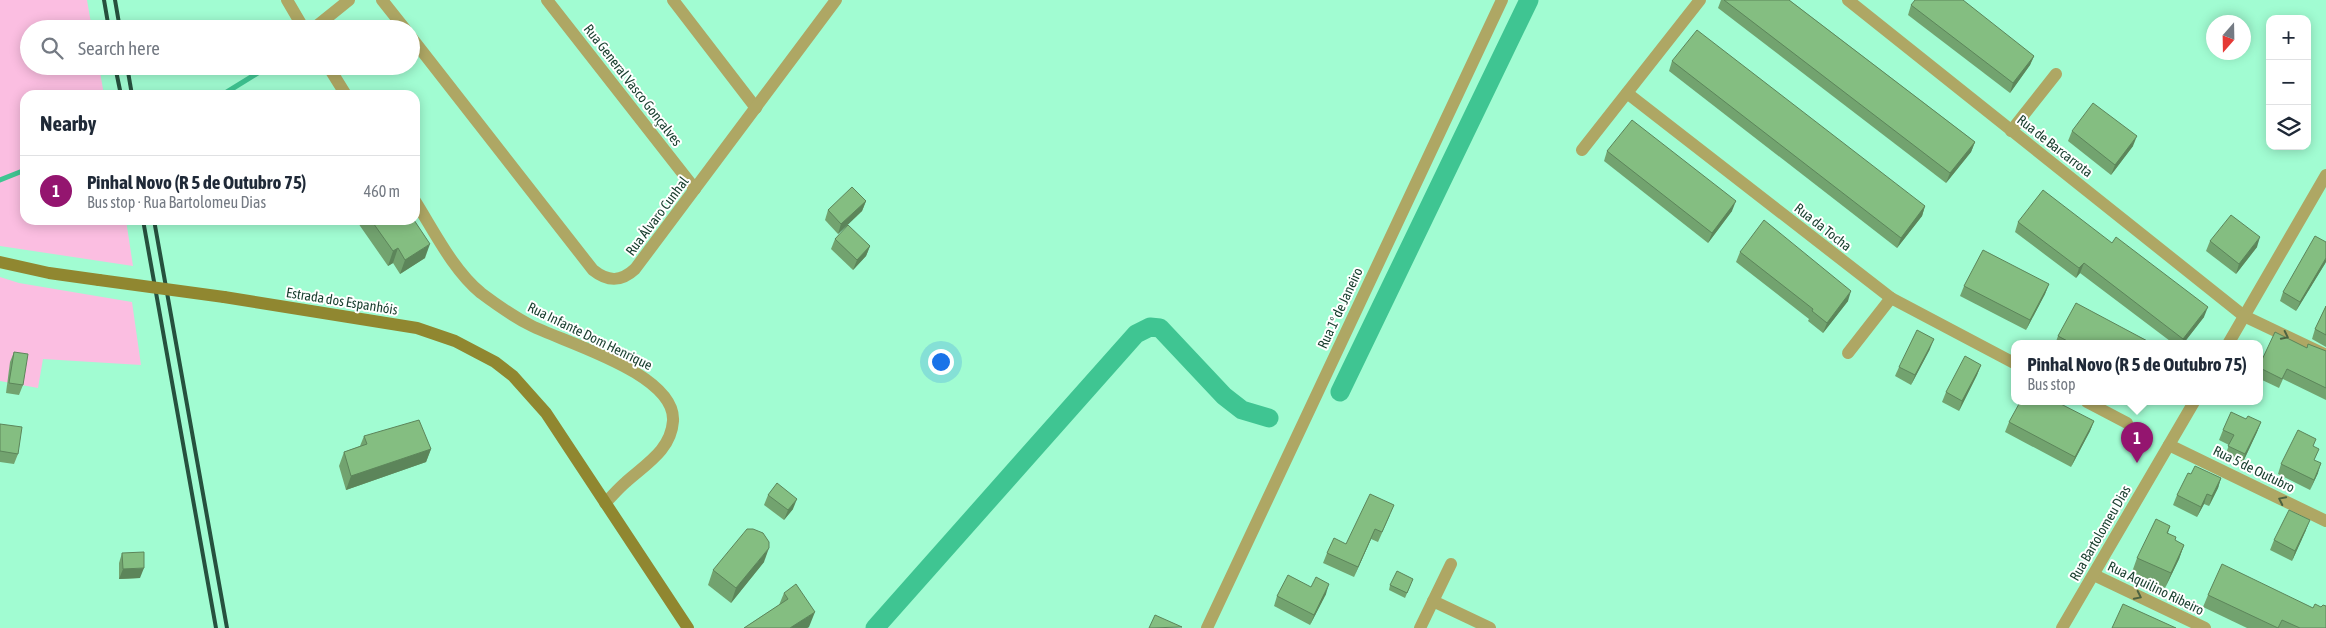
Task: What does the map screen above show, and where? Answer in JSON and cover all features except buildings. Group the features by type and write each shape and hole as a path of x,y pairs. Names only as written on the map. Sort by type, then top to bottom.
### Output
{"main road":[{"name":"Estrada dos Espanhóis","path":"0,262 49,273 224,297 416,328 434,333 477,351 495,362 530,394 569,445 605,503"},
{"path":"605,503 688,628"}],"street":[{"path":"287,0 299,20"},
{"path":"325,20 349,0"},
{"path":"382,0 398,20"},
{"name":"Rua General Vasco Gonçalves","path":"547,0 695,189"},
{"path":"673,0 756,108"},
{"name":"Rua Álvaro Cunhal","path":"420,49 593,270 600,276 619,280 636,269 836,0"},
{"name":"Rua 1º de Janeiro","path":"1207,628 1502,0"},
{"path":"1582,150 1700,0"},
{"name":"Rua de Barcarrota","path":"1848,0 2244,316 2326,355"},
{"path":"2011,131 2056,74"},
{"path":"334,75 343,90"},
{"name":"Rua da Tocha","path":"1627,93 1891,298 2011,361"},
{"path":"2230,340 2321,196 2326,175"},
{"name":"Rua Infante Dom Henrique","path":"420,209 458,266 480,291 531,326 633,370 654,384 668,399 674,419 669,440 658,455 605,503"},
{"path":"1848,353 1891,298"},
{"path":"2093,405 2127,423"},
{"name":"Rua Bartolomeu Dias","path":"2062,628 2192,405"},
{"name":"Rua 5 de Outubro","path":"2169,445 2326,521"},
{"path":"1420,628 1451,564"},
{"name":"Rua Aquilino Ribeiro","path":"2094,575 2205,628"},
{"path":"1433,601 1490,628"}],"shaded area":[{"path":"0,0 87,0 90,20 20,20 20,75 101,75 103,90 20,90 20,225 127,225 133,266 0,246"},
{"path":"0,277 19,283 132,302 141,365 43,359 38,388 0,381"}],"waterway":[{"path":"1340,392 1529,0"},
{"path":"230,90 254,75"},
{"path":"0,180 20,172"},
{"path":"875,628 1136,334 1150,327 1160,328 1224,396 1242,410 1269,418"}],"railway":[{"path":"104,0 107,20"},
{"path":"115,0 118,20"},
{"path":"117,75 120,90"},
{"path":"129,75 131,90"},
{"path":"144,225 216,628"},
{"path":"155,225 227,628"}],"place":[{"name":"Pinhal Novo (R 5 de Outubro 75)","path":"2137,463"}]}
